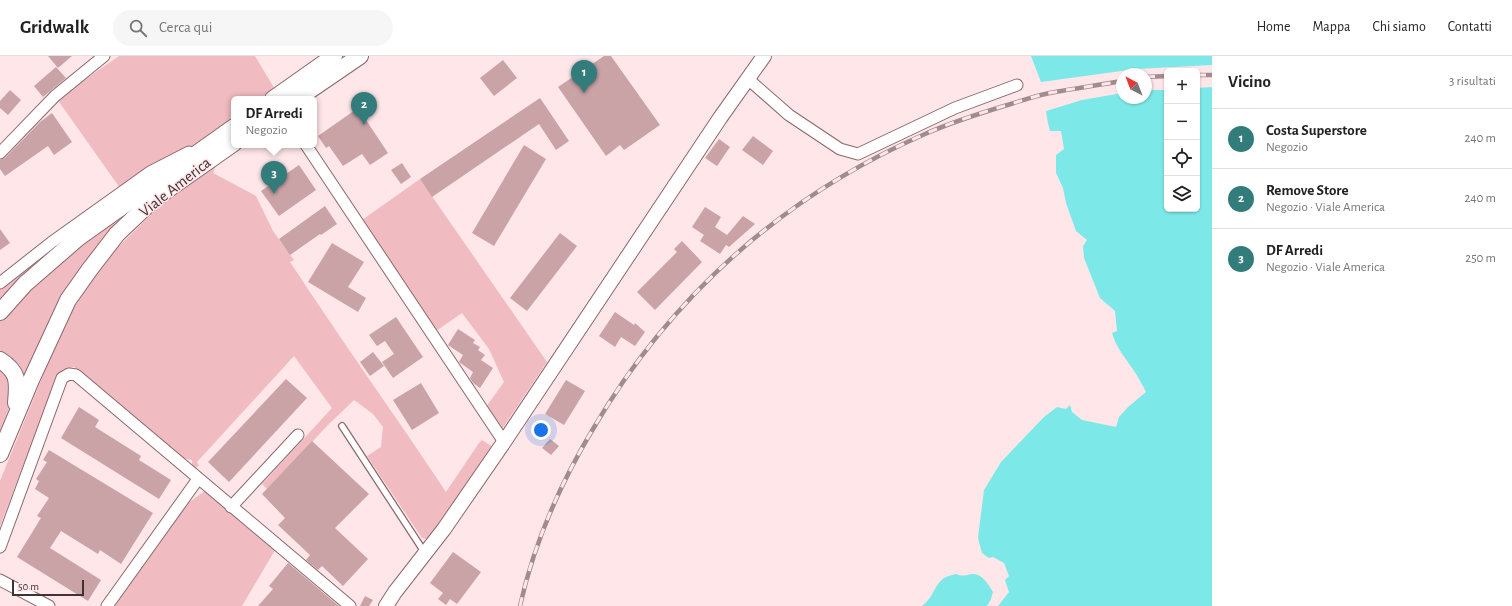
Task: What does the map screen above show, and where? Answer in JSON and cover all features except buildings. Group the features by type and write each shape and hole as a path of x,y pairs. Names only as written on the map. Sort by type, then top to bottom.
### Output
{"main road":[{"path":"277,96 334,56"},
{"path":"301,96 360,56"},
{"name":"Viale America","path":"0,312 25,284 78,238 231,129"},
{"name":"Viale America","path":"14,420 68,300 117,234 153,200 231,145"},
{"path":"0,360 7,364 14,373 18,382 14,420 0,454"}],"street":[{"path":"0,153 55,96 104,56"},
{"path":"386,606 444,529 504,442 764,56"},
{"path":"748,79 789,115 840,149 858,154 955,108 1017,85"},
{"path":"0,283 52,242 150,172 216,140"},
{"path":"308,148 504,442"},
{"path":"0,547 62,378 69,374 76,375 350,606"},
{"path":"231,507 298,435"},
{"path":"107,606 198,479"},
{"path":"0,580 49,606"}],"lane":[{"path":"342,426 426,553"}],"shaded area":[{"path":"119,56 255,56 276,91 268,96 231,96 231,123 195,146 120,188 57,99"},
{"path":"217,163 213,173 256,196 273,231 294,260 290,262 446,492 479,443 482,440 491,446 491,451 443,522 427,539 422,538 367,456 381,447 383,427 373,414 354,400 267,489 262,484 332,408 294,356 197,462 199,465 195,469 192,467 192,460 182,458 74,367 64,369 57,377 0,526 0,481 65,321 98,270 116,249 167,199"},
{"path":"150,175 0,301 0,288"},
{"path":"420,179 547,362 502,429 486,407 504,382 489,349 462,313 436,331 362,220"},
{"path":"126,212 115,223 95,250 25,377 0,353 0,320 16,302 57,262"},
{"path":"0,365 7,370 13,396 0,434"},
{"path":"205,491 275,550 242,606 115,606 188,503"}],"water":[{"path":"1031,56 1212,56 1212,65 1152,68 1116,68 1116,72 1041,82"},
{"path":"1212,87 1212,606 998,606 1009,592 1005,580 1009,576 1004,563 993,557 989,558 982,553 978,538 984,490 1001,462 1044,417 1057,407 1066,409 1070,405 1072,412 1082,420 1116,427 1119,417 1128,407 1146,392 1116,343 1112,333 1117,331 1115,311 1100,298 1084,258 1083,246 1087,240 1076,231 1066,203 1063,188 1056,173 1056,155 1064,149 1061,131 1050,131 1046,111 1082,100 1116,94 1116,104 1152,104 1152,90 1164,90 1164,212 1200,212 1200,88"},
{"path":"956,574 962,576 976,574 982,577 993,592 987,606 922,606 944,578"}],"railway":[{"path":"1200,75 1212,75"},
{"path":"1152,77 1164,76"},
{"path":"520,606 533,560 549,514 593,429 624,381 658,336 695,294 735,255 778,220 824,188 873,159 925,134 969,117 1039,95 1116,82"}],"place":[{"name":"Costa Superstore","path":"584,93"},
{"name":"Remove Store","path":"364,125"},
{"name":"DF Arredi","path":"274,194"}]}
